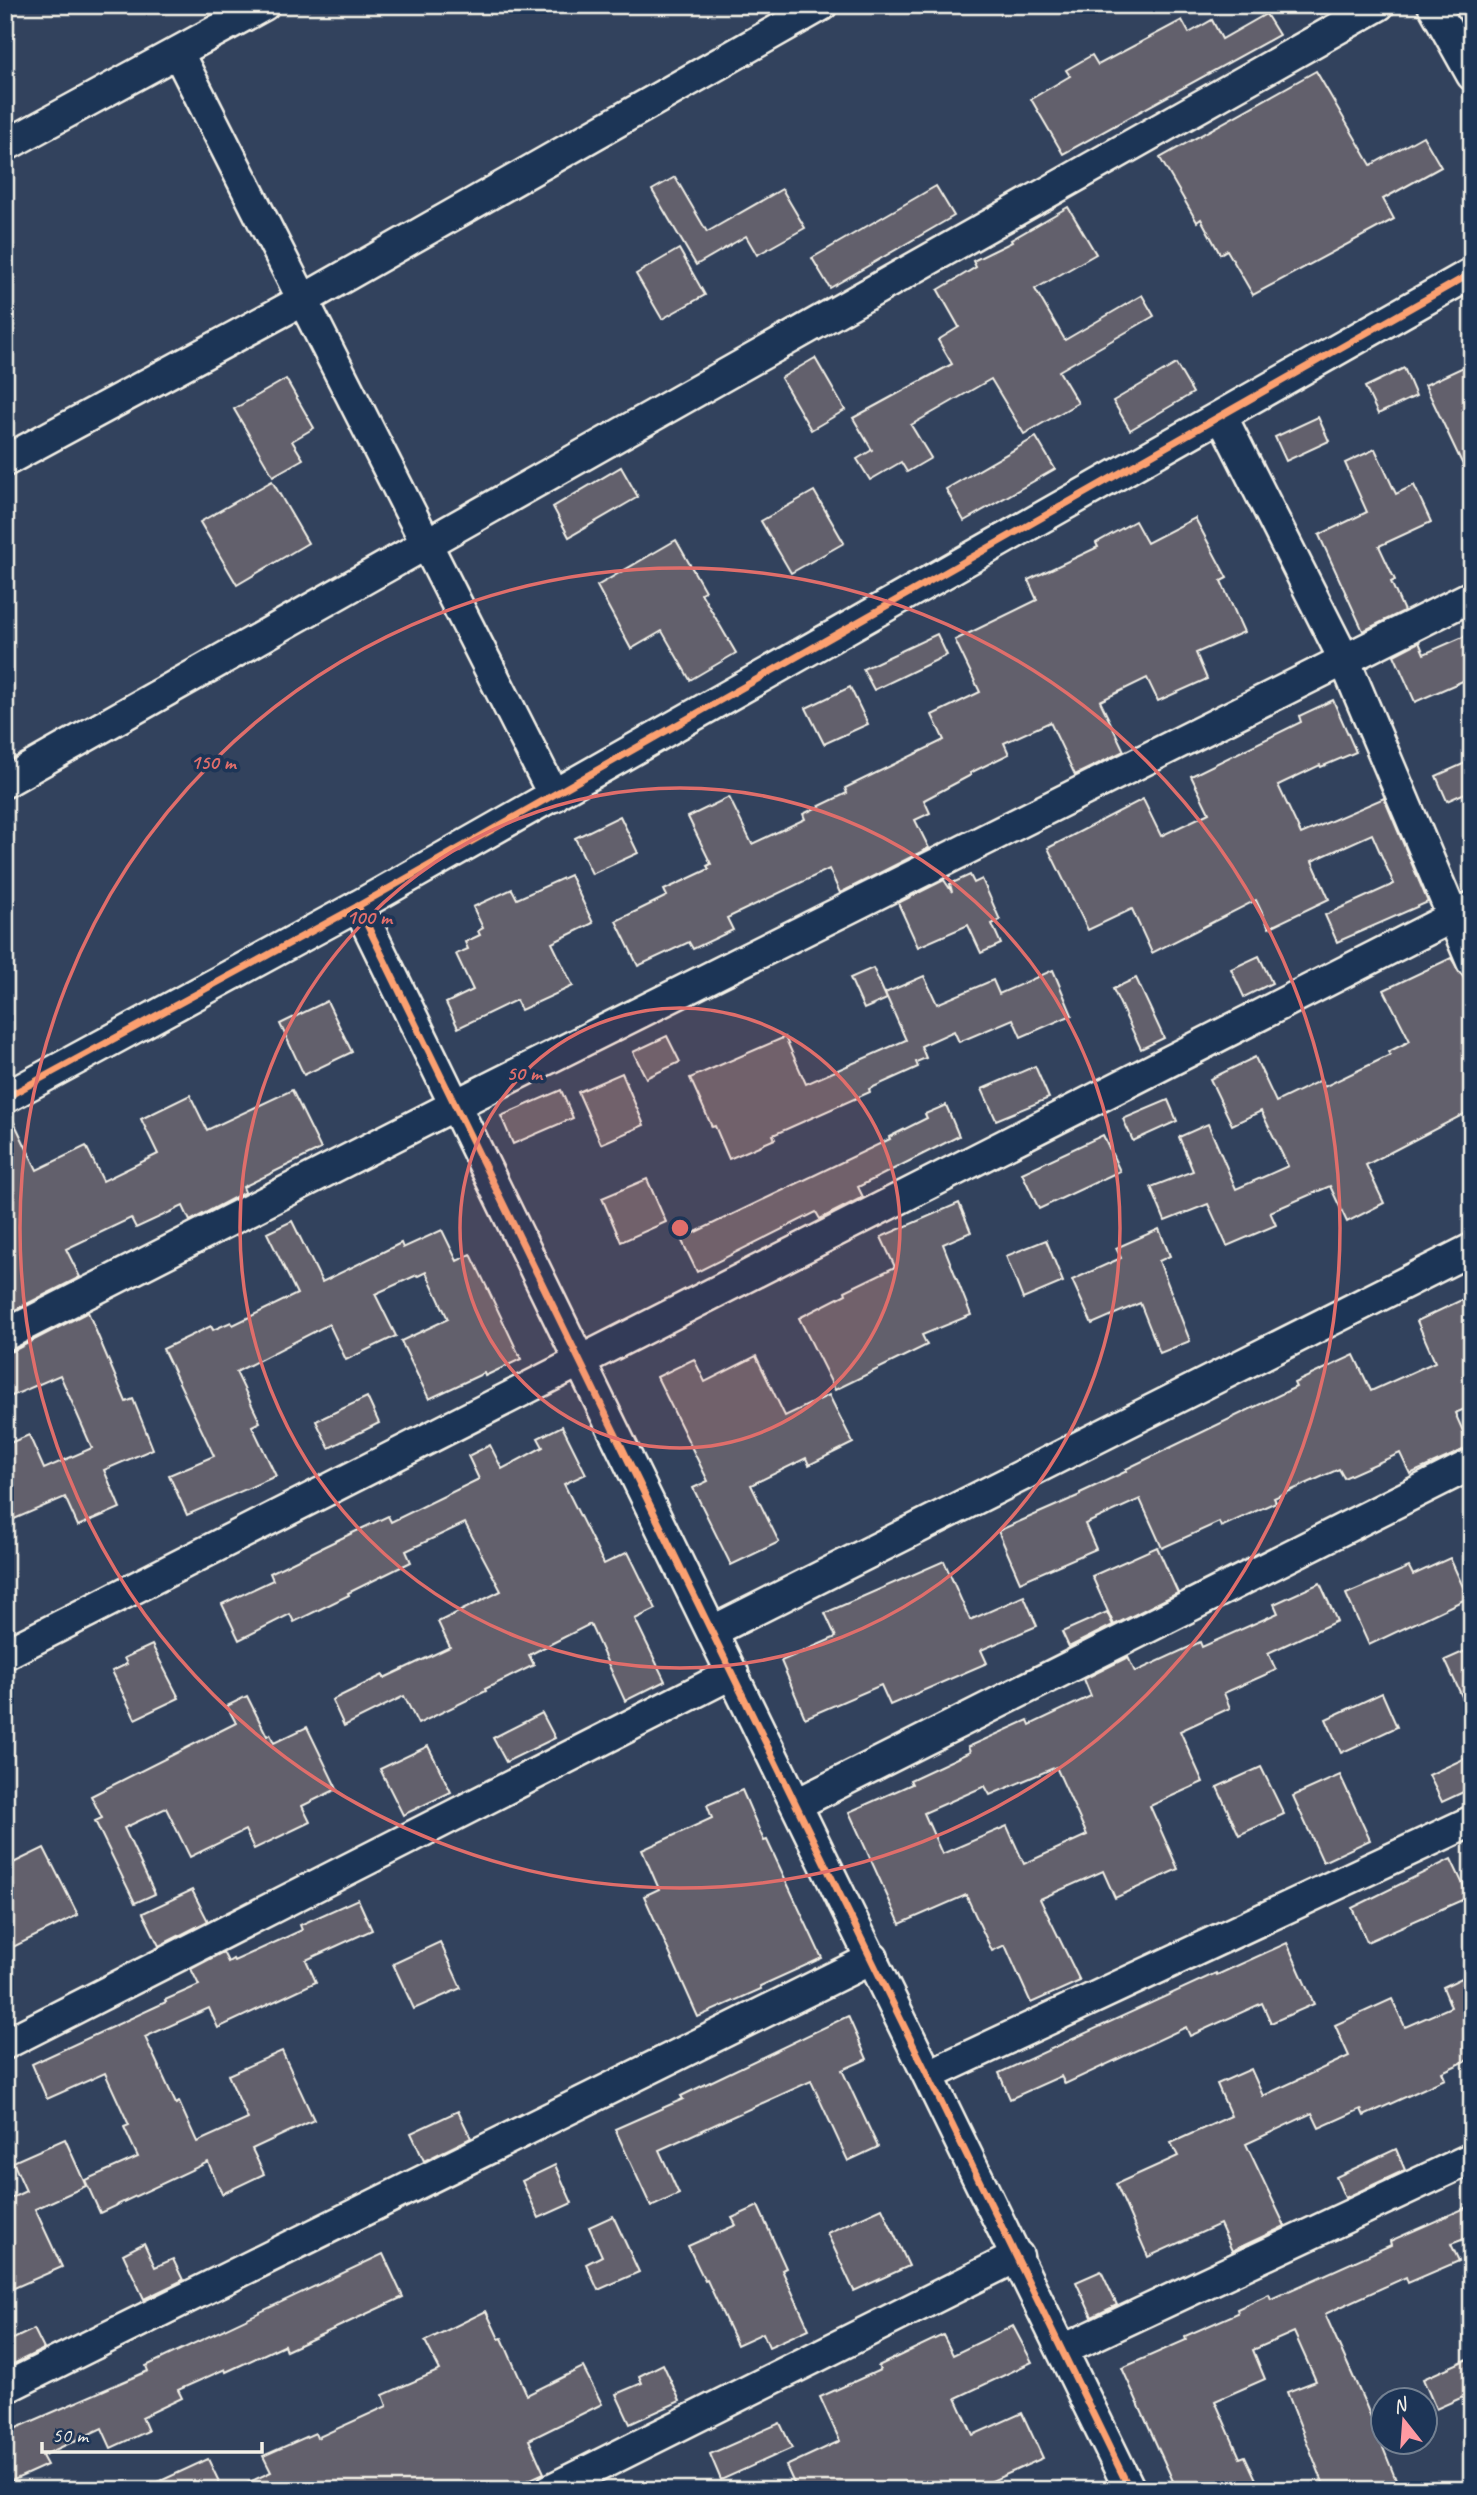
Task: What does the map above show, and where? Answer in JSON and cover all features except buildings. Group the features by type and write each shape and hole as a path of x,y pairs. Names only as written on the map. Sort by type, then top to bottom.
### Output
{"street":[{"path":"5,146 264,5"},
{"path":"5,461 303,300 822,5"},
{"path":"5,782 1378,5"},
{"path":"1433,5 1472,75"},
{"path":"178,53 554,796"},
{"path":"5,1098 359,906 1472,274"},
{"path":"1222,417 1344,659 1462,912 1472,962"},
{"path":"5,1335 455,1105 1472,596"},
{"path":"359,906 1130,2490"},
{"path":"5,1654 1462,912"},
{"path":"713,1631 1472,1249"},
{"path":"797,1804 1472,1464"},
{"path":"5,2043 733,1673"},
{"path":"929,2075 1472,1821"},
{"path":"5,2388 873,1958"},
{"path":"1063,2350 1472,2158"},
{"path":"550,2490 1018,2256"}],"cycle path":[{"path":"5,1098 358,906 1472,273"},
{"path":"358,906 1130,2490"}]}
